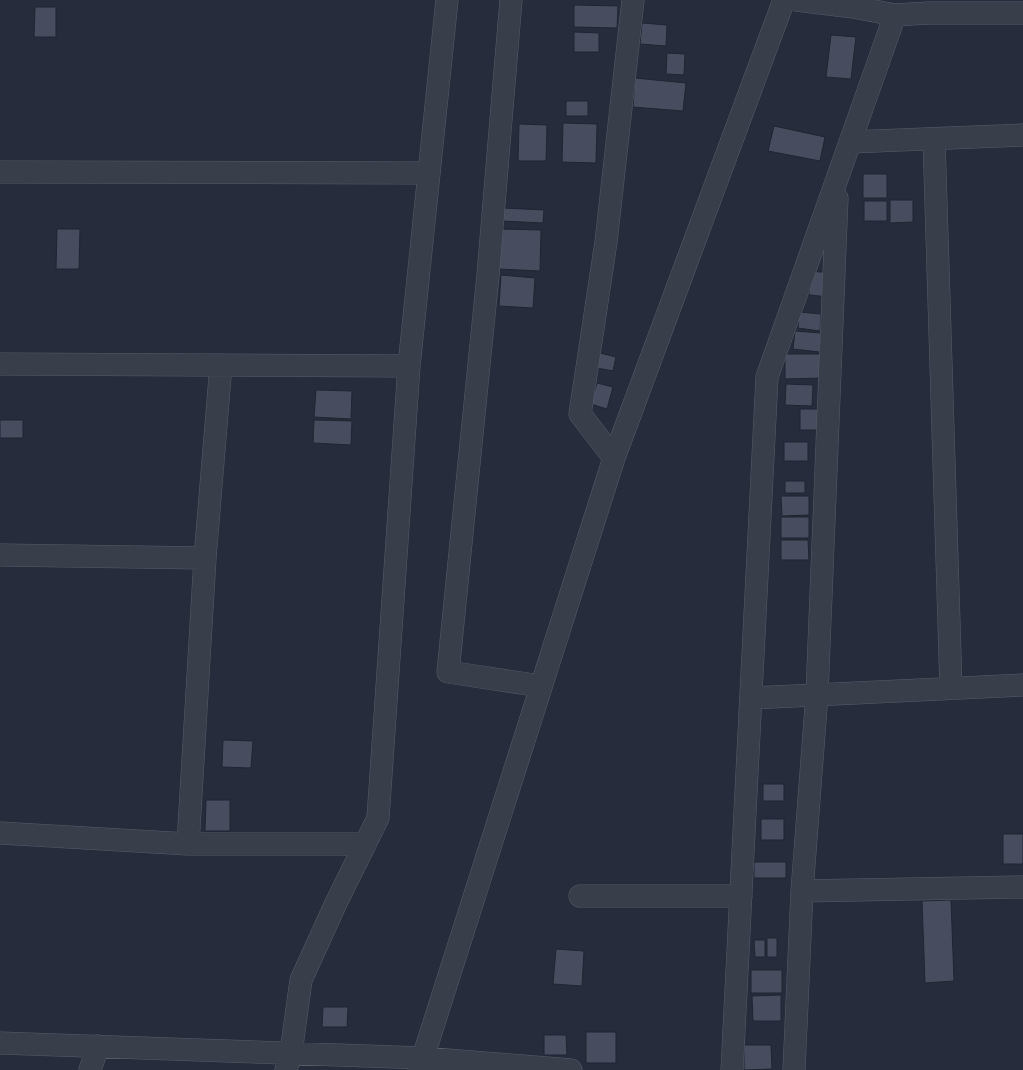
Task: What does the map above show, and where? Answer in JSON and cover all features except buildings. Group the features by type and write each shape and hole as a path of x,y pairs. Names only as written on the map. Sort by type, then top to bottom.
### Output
{"street":[{"path":"289,1061 301,980 336,903 378,818 409,366 447,0"},
{"path":"511,0 487,283 448,672 541,686"},
{"path":"614,458 580,414 606,242 633,0"},
{"path":"421,1064 614,458 784,0"},
{"path":"796,0 853,7 895,15 929,7 991,6 1023,13"},
{"path":"732,1070 767,377 895,15"},
{"path":"850,142 1023,135"},
{"path":"934,138 951,688"},
{"path":"0,172 429,173"},
{"path":"794,1070 802,891 817,694 838,175"},
{"path":"0,364 409,366"},
{"path":"188,844 204,558 220,365"},
{"path":"0,555 204,558"},
{"path":"751,698 1023,685"},
{"path":"0,833 188,844 365,844"},
{"path":"802,891 1023,887"},
{"path":"580,896 741,896"},
{"path":"0,1043 98,1046 289,1061 421,1064 571,1070"},
{"path":"90,1070 98,1046"}]}
